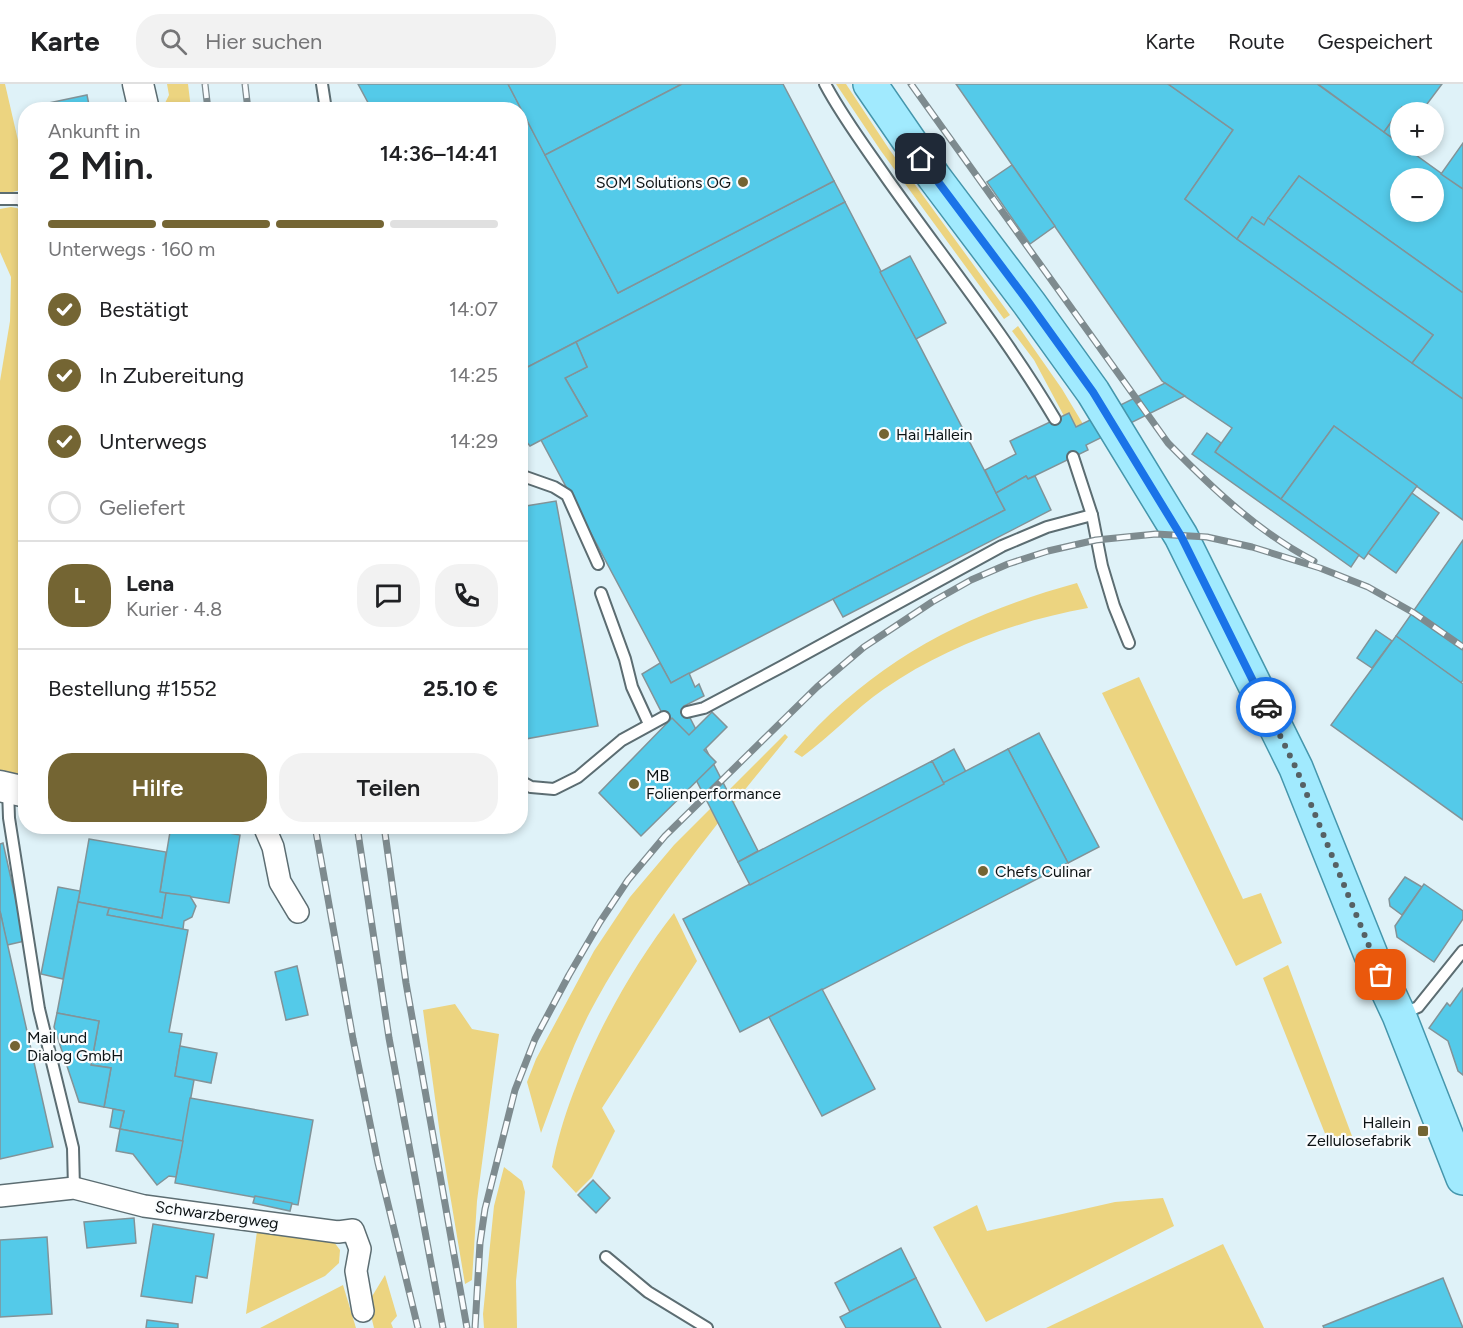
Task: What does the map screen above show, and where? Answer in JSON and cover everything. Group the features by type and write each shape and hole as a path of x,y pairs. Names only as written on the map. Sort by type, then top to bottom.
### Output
{"main road":[{"path":"870,84 934,177 1093,392 1181,536 1296,768 1371,955 1399,1015 1463,1178"}],"street":[{"path":"138,84 142,102"},
{"path":"267,834 273,847 280,882 298,912"},
{"name":"Schwarzbergweg","path":"0,1196 74,1188 144,1206 338,1232 353,1230 360,1250 356,1271 363,1311"}],"lane":[{"path":"322,84 325,102"},
{"path":"825,84 839,110 911,213 1028,374 1055,420"},
{"path":"0,199 18,199"},
{"path":"1073,457 1092,515 1111,596 1129,643"},
{"path":"528,478 554,487 567,495 598,564"},
{"path":"687,712 704,708 1002,546 1047,527 1092,515"},
{"path":"601,593 625,659 632,687 650,724"},
{"path":"528,785 554,789 578,777 622,740 664,717"},
{"path":"11,789 9,818 39,1009 74,1148 74,1188"},
{"path":"1399,1015 1418,1007 1463,951"},
{"path":"606,1257 648,1292 707,1328"}],"shaded area":[{"path":"0,84 5,84 18,140 18,191 0,195"},
{"path":"167,84 188,84 190,102 166,102 169,95"},
{"path":"836,84 846,84 889,149 1010,315 1004,319 881,151"},
{"path":"18,208 18,779 0,775 0,381 10,321 11,277 0,252 0,209"},
{"path":"1018,326 1062,389 1083,424 1076,427 1069,413 1064,416 1034,360 1012,331"},
{"path":"1077,583 1088,608 1008,628 931,660 873,697 802,757 794,752 855,692 922,645 996,610"},
{"path":"1139,677 1243,899 1261,893 1282,943 1236,966 1102,693"},
{"path":"785,734 788,737 663,896 618,964 581,1031 541,1133 527,1082 536,1059 594,951 630,897 674,845"},
{"path":"674,913 697,961 602,1108 615,1131 592,1177 576,1193 552,1167 570,1101 616,1001 654,940"},
{"path":"1288,965 1352,1136 1330,1146 1263,978"},
{"path":"455,1004 472,1029 499,1034 477,1201 472,1280 465,1284 440,1135 423,1010"},
{"path":"504,1167 522,1181 525,1192 516,1281 517,1328 484,1328 483,1314 494,1206"},
{"path":"1163,1198 1174,1226 986,1322 933,1227 977,1205 987,1231 1115,1202"},
{"path":"257,1231 331,1238 340,1250 339,1263 325,1276 246,1314"},
{"path":"1223,1244 1264,1328 1046,1328"},
{"path":"385,1275 397,1316 391,1323 393,1328 374,1328 368,1303"},
{"path":"343,1285 356,1328 260,1328"}],"building":[{"path":"358,84 508,84 517,102 368,102"},
{"path":"508,84 682,84 545,155 528,122 528,102 517,102"},
{"path":"682,84 783,84 834,181 618,293 545,155"},
{"path":"956,84 1168,84 1233,130 1185,199 1237,239 1463,399 1463,520 1334,426 1281,499 1215,452 1232,428 1162,381"},
{"path":"1168,84 1317,84 1390,136 1390,156 1417,156 1434,168 1390,168 1390,222 1444,222 1444,175 1463,189 1463,293 1299,176 1264,225 1252,217 1237,239 1185,199 1233,130"},
{"path":"1318,84 1442,84 1428,102 1390,102 1390,124 1384,132"},
{"path":"87,95 88,102 53,102"},
{"path":"528,122 618,293 834,181 845,202 528,367"},
{"path":"1390,124 1390,136 1384,132"},
{"path":"1463,143 1463,189 1444,176 1444,170"},
{"path":"1012,165 1055,226 1030,244 987,182"},
{"path":"1299,176 1463,293 1463,399 1412,363 1433,335 1268,218"},
{"path":"845,202 1005,510 671,683 541,440 587,416 565,378 587,367 576,342"},
{"path":"1252,217 1264,225 1268,218 1433,335 1412,363 1237,239"},
{"path":"910,256 946,323 916,339 880,272"},
{"path":"576,342 587,367 565,378 587,416 530,446 528,444 528,367"},
{"path":"1165,383 1185,396 1086,445 1088,450 1028,479 1026,476 996,493 985,470 1016,454 1010,441 1069,413 1076,427"},
{"path":"1334,426 1417,486 1364,559 1281,499"},
{"path":"1207,433 1221,443 1215,452 1359,555 1351,567 1192,454"},
{"path":"1026,476 1028,479 1035,476 1051,510 843,617 833,599 1005,510 996,493"},
{"path":"1412,493 1439,513 1396,573 1368,553"},
{"path":"556,501 598,726 528,739 528,506"},
{"path":"1463,540 1463,680 1461,683 1396,636"},
{"path":"1376,630 1392,641 1372,668 1357,658"},
{"path":"1396,636 1463,684 1463,820 1331,725"},
{"path":"660,663 671,683 689,673 695,687 699,684 704,696 684,706 758,851 738,862 642,674"},
{"path":"712,712 727,727 704,750 716,762 641,836 599,793 672,718 689,735"},
{"path":"1039,733 1099,847 1068,863 1008,749"},
{"path":"954,749 966,772 944,784 932,761"},
{"path":"1008,749 1068,863 740,1032 683,919"},
{"path":"932,761 944,784 750,885 738,862"},
{"path":"170,834 240,835 229,903 160,892"},
{"path":"89,839 166,852 160,892 166,893 162,918 78,902"},
{"path":"3,843 25,941 7,945 0,911 0,844"},
{"path":"1405,877 1422,887 1402,915 1390,906 1389,899"},
{"path":"1424,884 1463,911 1463,919 1434,962 1397,937 1395,926"},
{"path":"58,887 80,891 63,979 41,974"},
{"path":"166,893 190,896 196,906 192,917 184,921 183,929 107,915 109,908 162,918"},
{"path":"78,902 109,908 107,915 188,930 169,1032 182,1034 175,1076 194,1080 183,1141 120,1129 124,1111 104,1107 111,1068 91,1065 99,1021 57,1013"},
{"name":"Mail und Dialog GmbH","path":"0,911 53,1147 0,1159"},
{"path":"297,966 308,1015 286,1020 275,972"},
{"path":"1463,988 1463,1075 1458,1071 1448,1041 1429,1028 1447,1003 1450,1006"},
{"path":"822,989 875,1089 822,1116 769,1017"},
{"path":"57,1013 99,1021 91,1065 111,1068 104,1107 79,1102 54,1027"},
{"path":"180,1046 217,1053 211,1083 175,1076"},
{"path":"190,1098 313,1120 298,1205 175,1183"},
{"path":"113,1109 124,1111 120,1129 110,1127"},
{"path":"120,1129 183,1141 176,1177 169,1176 157,1185 133,1154 116,1151"},
{"path":"593,1180 610,1198 596,1213 578,1195"},
{"path":"255,1196 292,1203 290,1211 253,1203"},
{"path":"134,1218 136,1243 87,1248 84,1222"},
{"path":"153,1224 214,1234 207,1278 196,1276 192,1303 141,1296"},
{"path":"47,1237 52,1314 0,1317 0,1240"},
{"path":"901,1248 916,1278 850,1312 835,1283"},
{"path":"916,1278 941,1328 846,1328 840,1317"},
{"path":"1443,1278 1463,1328 1324,1328 1323,1326"},
{"path":"147,1320 178,1324 178,1328 146,1328"}],"railway":[{"path":"205,84 207,102"},
{"path":"245,84 247,102"},
{"path":"911,84 1168,443 1236,508 1274,537 1314,561"},
{"path":"475,1328 480,1243 485,1209 515,1090 535,1039 569,975 628,880 665,836 817,687 864,647 932,602 971,580 1008,564 1048,551 1096,540 1156,534 1207,537 1252,547 1320,568 1368,587 1414,613 1463,647"},
{"path":"316,834 378,1163 418,1328"},
{"path":"358,834 389,1038 443,1328"},
{"path":"385,834 406,983 467,1328"}],"way so far":[{"path":"1266,707 1296,768 1381,975"}],"place":[{"name":"SOM Solutions OG","path":"743,182"},
{"name":"Hai Hallein","path":"884,434"},
{"name":"MB Folienperformance","path":"634,784"},
{"name":"Chefs Culinar","path":"983,871"},
{"name":"Mail und Dialog GmbH","path":"15,1046"},
{"name":"Hallein Zellulosefabrik","path":"1423,1131"}],"route":[{"path":"921,159 1093,392 1197,565 1266,707"}]}
